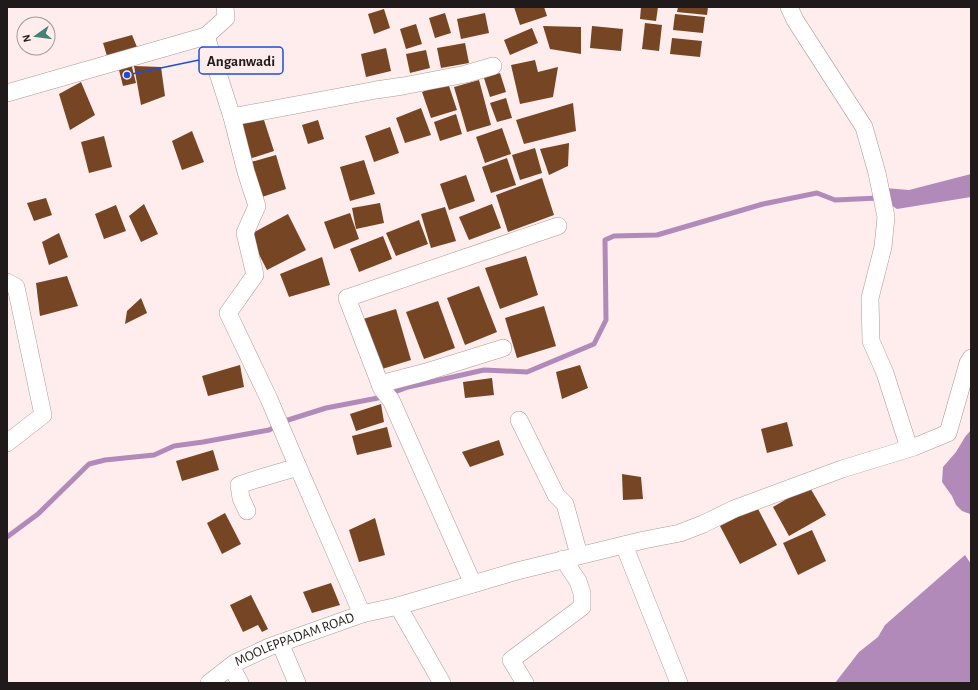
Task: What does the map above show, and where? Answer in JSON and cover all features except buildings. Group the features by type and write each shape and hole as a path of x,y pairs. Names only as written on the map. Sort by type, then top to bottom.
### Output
{"street":[{"path":"7,93 206,36 226,18 225,7"},
{"path":"789,7 795,20 864,127 886,217 883,247 870,298 871,341 885,373 909,448"},
{"path":"206,36 232,117 246,172 257,206 245,233 255,275 228,313 269,399 362,614"},
{"path":"232,117 466,74 493,66"},
{"path":"473,584 384,391 347,298 558,226"},
{"path":"7,282 16,287 43,415 7,443"},
{"path":"384,391 426,372 503,348"},
{"name":"MOOLEPPADAM ROAD","path":"208,683 235,663 269,647 362,614 398,606 563,559 680,533 704,524 734,509 842,469 948,434 968,362 971,358"},
{"path":"519,420 556,495 565,504 579,555"},
{"path":"247,511 240,498 239,485 298,467"},
{"path":"624,545 679,683"},
{"path":"525,683 511,660 582,607 582,593 578,581 563,559"},
{"path":"398,606 442,683"},
{"path":"280,643 297,683"},
{"path":"231,666 240,683"}],"shaded area":[{"path":"971,174 971,197 897,209 888,203 885,188 909,190"},
{"path":"971,430 970,514 962,511 956,505 952,496 942,482 943,467 956,452"},
{"path":"965,555 971,564 971,683 835,683 859,652 878,637 885,625"}],"waterway":[{"path":"7,537 38,514 89,464 105,460 154,455 174,446 269,430 288,420 326,408 378,398 408,387 484,370 527,372 594,344 606,320 605,240 614,236 657,235 763,204 817,193 835,200 879,198"}],"place":[{"name":"Anganwadi","path":"127,75"}]}
